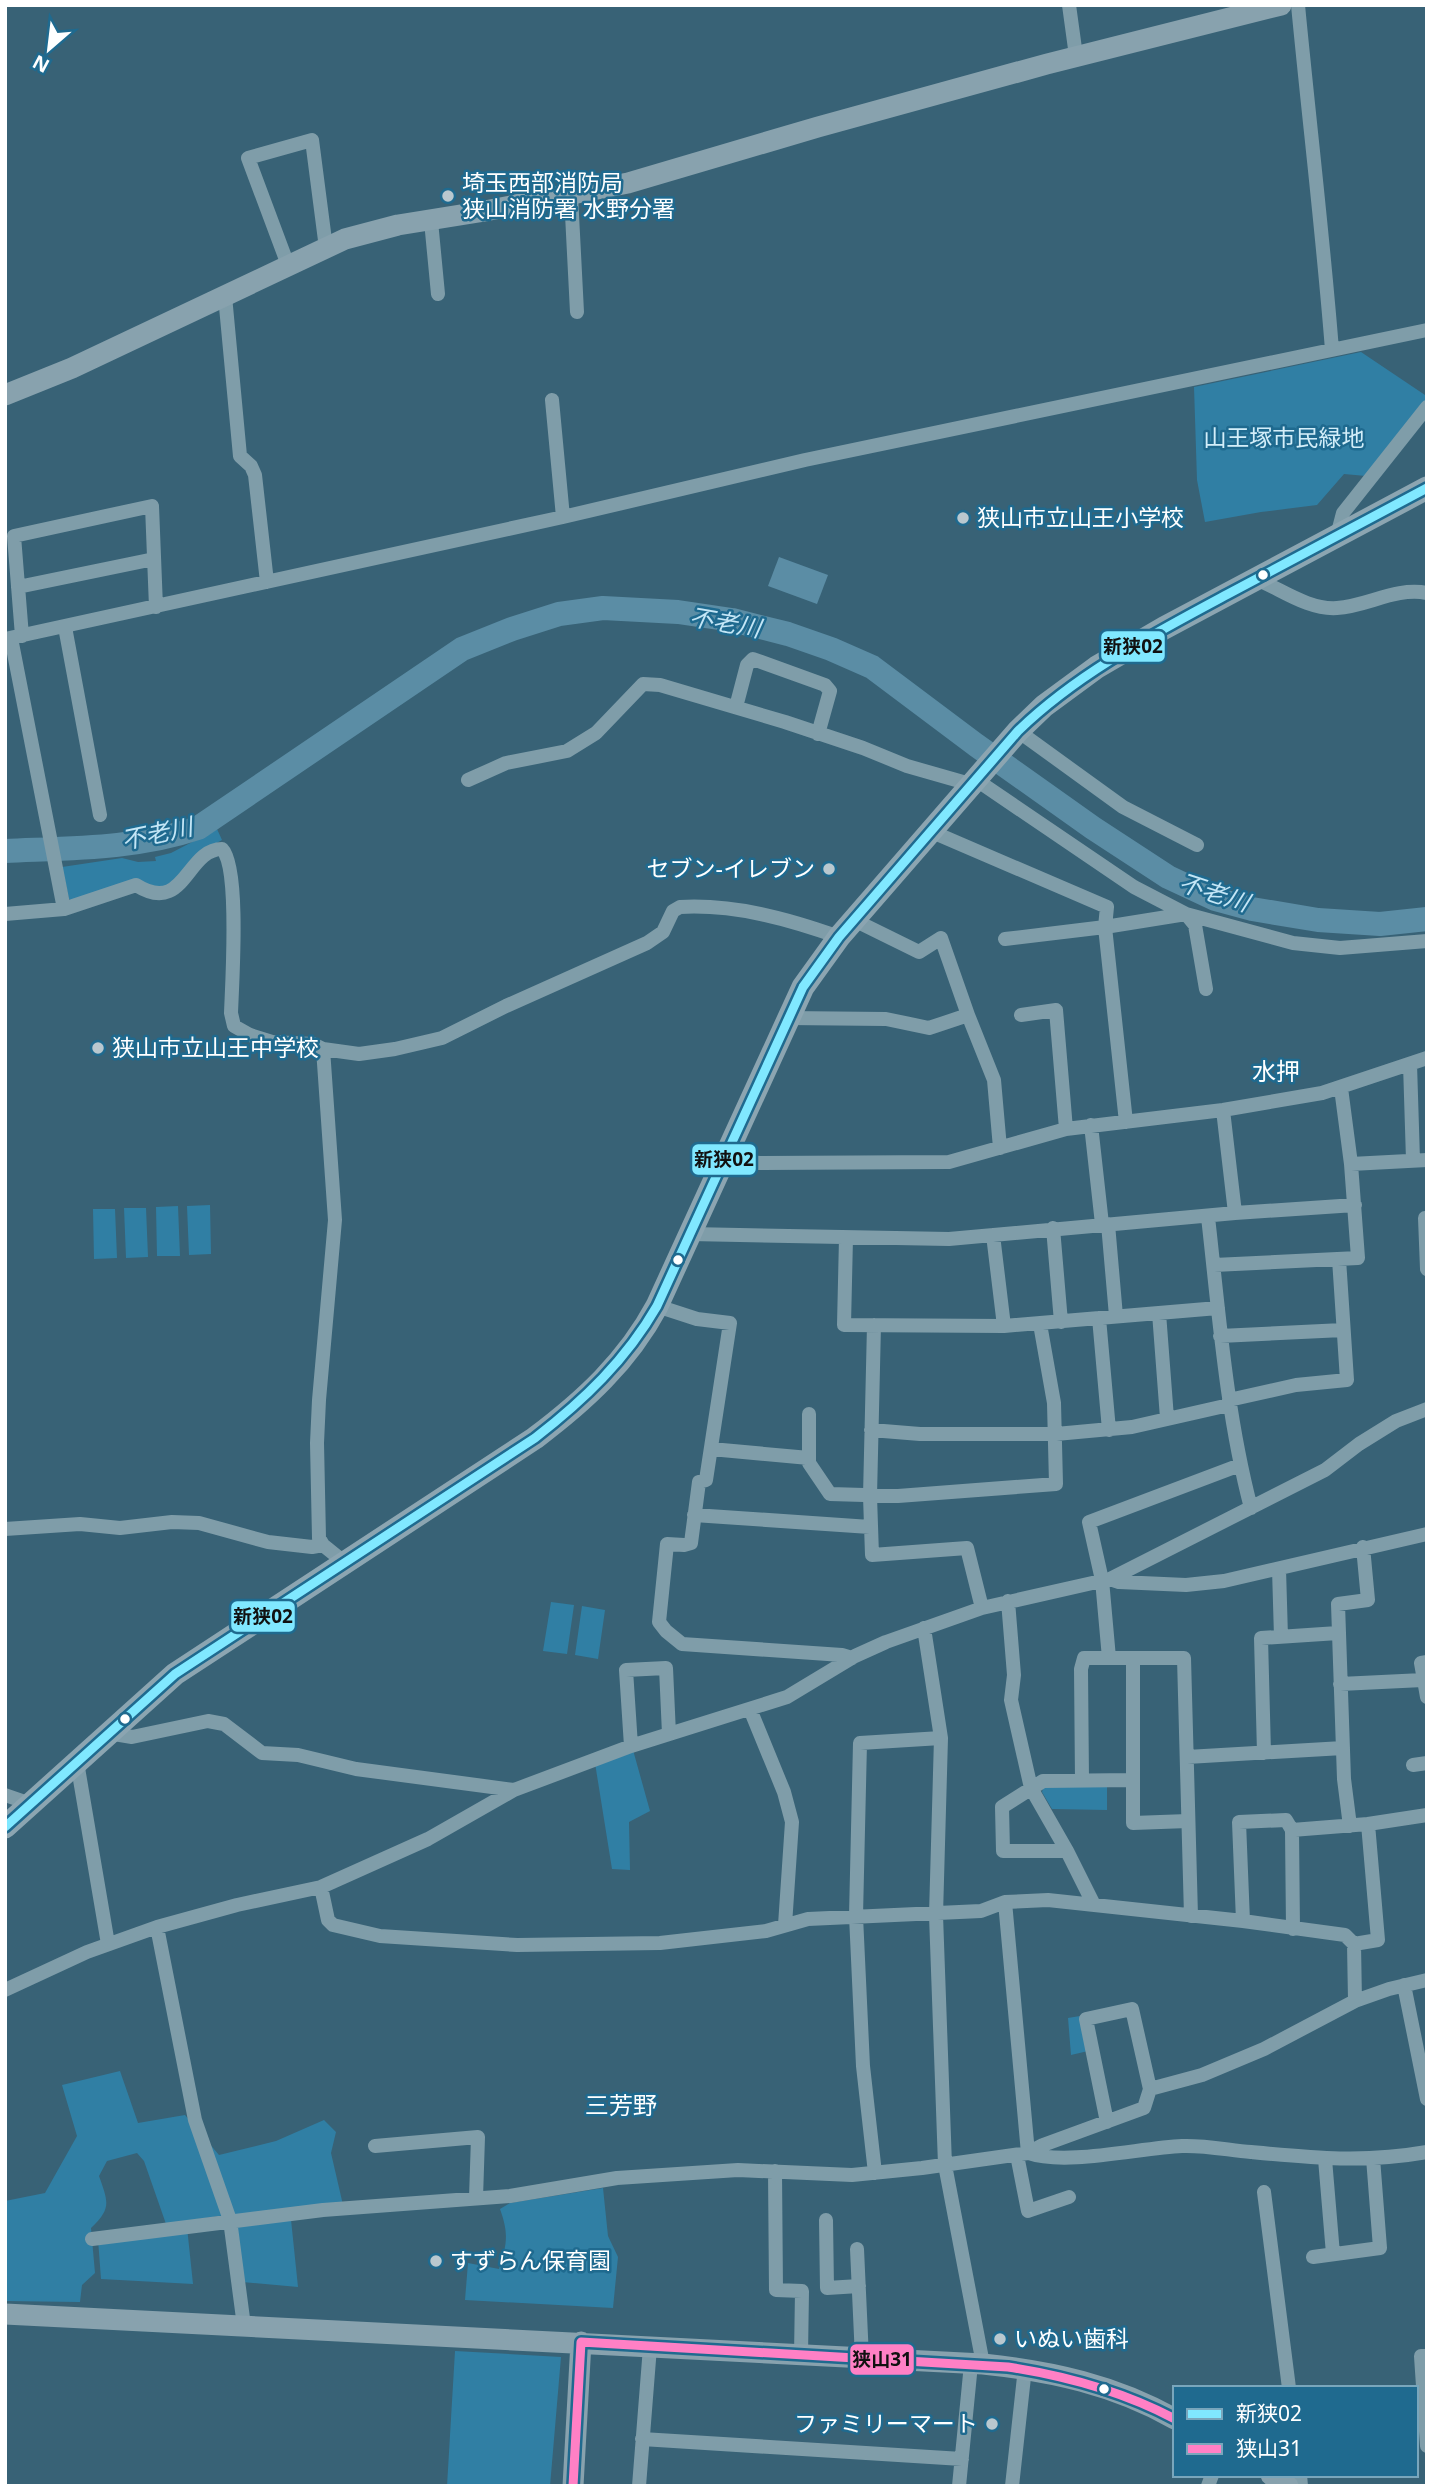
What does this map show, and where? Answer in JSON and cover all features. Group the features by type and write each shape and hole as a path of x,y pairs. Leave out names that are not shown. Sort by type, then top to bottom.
{"main road":[{"path":"5,1827 175,1674 504,1458 570,1411 623,1360 657,1306 803,987 846,929 930,831 1018,731 1044,706 1097,667 1164,628 1427,488"}],"street":[{"path":"1069,5 1076,56"},
{"path":"5,395 72,368 345,239 398,225 571,195 649,177 1076,56 1281,5"},
{"path":"1298,5 1332,349"},
{"path":"288,264 248,158 312,140 326,248"},
{"path":"571,195 577,312"},
{"path":"430,221 438,294"},
{"path":"225,296 240,456 251,466 255,475 267,582"},
{"path":"13,638 563,517 804,460 1427,330"},
{"path":"552,400 563,517"},
{"path":"1337,536 1343,513 1427,407"},
{"path":"64,909 13,638 18,587 14,536 152,506 156,607"},
{"path":"18,587 154,559"},
{"path":"1256,579 1310,604 1337,608 1411,591 1427,593"},
{"path":"65,627 100,815"},
{"path":"736,707 747,665 753,659 825,685 830,691 818,734"},
{"path":"468,780 506,762 567,751 596,733 643,684 660,685 863,748 907,766 975,779 1135,887 1186,914 1293,943 1340,948 1427,941"},
{"path":"1018,731 1123,807 1197,845"},
{"path":"930,831 1107,907 1105,927 1126,1122"},
{"path":"5,914 64,909 136,885 149,893 165,893 176,887 209,852 222,849 230,867 233,906 231,1013 234,1027 272,1042 313,1044 323,1049 359,1054 443,1038 506,1006 647,943 663,932 673,911 680,907 733,910 846,929 919,952 941,938 994,1080 1000,1148"},
{"path":"1005,939 1186,914"},
{"path":"1186,914 1195,925 1206,989"},
{"path":"1021,1015 1056,1010 1066,1129"},
{"path":"787,1018 886,1019 929,1028 968,1016"},
{"path":"323,1049 335,1220 317,1443 318,1538 344,1562"},
{"path":"724,1160 760,1163 949,1162 1066,1129 1223,1110 1322,1093 1427,1058"},
{"path":"1351,1164 1420,1160 1410,1064"},
{"path":"1214,1265 1358,1258 1351,1164 1341,1088"},
{"path":"1223,1110 1234,1213"},
{"path":"1091,1125 1116,1316"},
{"path":"690,1234 949,1239 1053,1228 1355,1205"},
{"path":"1208,1217 1229,1402 1251,1508"},
{"path":"1425,1218 1427,1269"},
{"path":"1053,1228 1060,1322"},
{"path":"993,1235 1004,1326"},
{"path":"846,1238 845,1325 1004,1326 1218,1308"},
{"path":"871,1430 1056,1434 1110,1430 1132,1427 1296,1385 1347,1380 1339,1259"},
{"path":"657,1306 697,1319 730,1323 706,1480 699,1482 691,1543 667,1544 659,1622 666,1632 682,1644 842,1655 852,1658"},
{"path":"1158,1313 1167,1418"},
{"path":"1099,1318 1110,1430"},
{"path":"809,1414 809,1463 830,1494 898,1496 1056,1484 1054,1403 1040,1324"},
{"path":"874,1325 870,1496 872,1555 967,1548 982,1608"},
{"path":"1220,1336 1343,1330"},
{"path":"5,1990 108,1944 156,1927 237,1905 321,1887 428,1839 514,1790 631,1746 787,1697 852,1658 886,1642 982,1608 1106,1580 1325,1470 1396,1421 1427,1409"},
{"path":"710,1449 809,1458"},
{"path":"1109,1657 1106,1580 1089,1522 1240,1465"},
{"path":"694,1515 870,1527"},
{"path":"5,1529 80,1524 120,1528 172,1522 199,1524 261,1541 312,1547 323,1545"},
{"path":"1106,1580 1186,1585 1224,1581 1427,1534"},
{"path":"1350,1826 1343,1779 1338,1604 1368,1601 1363,1547"},
{"path":"1279,1569 1281,1637"},
{"path":"1008,1601 1014,1675 1012,1700 1031,1788 1068,1851 1094,1905"},
{"path":"924,1628 941,1738 936,1914 945,2165 977,2364 959,2486"},
{"path":"1264,1753 1261,1638 1338,1633"},
{"path":"1082,1780 1081,1669 1084,1658 1184,1658 1191,1916"},
{"path":"1133,1658 1133,1823 1188,1821"},
{"path":"1427,1662 1422,1662 1427,1697"},
{"path":"631,1746 626,1670 666,1668 669,1734"},
{"path":"1340,1684 1423,1680"},
{"path":"750,1710 784,1791 792,1822 785,1925"},
{"path":"108,1733 132,1737 208,1721 216,1722 224,1724 262,1754 298,1755 356,1769 514,1790"},
{"path":"875,2173 863,2066 856,1916 860,1743 941,1738"},
{"path":"1187,1757 1343,1748"},
{"path":"77,1762 108,1944"},
{"path":"1068,1851 1003,1851 1002,1807 1043,1781 1132,1780"},
{"path":"5,1795 31,1804"},
{"path":"1292,1830 1350,1826 1427,1815"},
{"path":"1243,1922 1239,1822 1286,1820 1292,1830 1293,1929"},
{"path":"1354,1944 1378,1940 1368,1824"},
{"path":"321,1887 328,1920 333,1925 380,1936 517,1945 660,1943 766,1931 808,1919 981,1911 1005,1902 1048,1900 1094,1905 1345,1936 1354,1944 1354,2001"},
{"path":"1005,1902 1028,2211 1069,2197"},
{"path":"156,1927 195,2120 230,2220 244,2326"},
{"path":"1150,2089 1202,2075 1264,2049 1354,2001 1427,1980"},
{"path":"1404,1985 1427,2099"},
{"path":"92,2239 230,2220 510,2196 631,2177 738,2170 852,2175 1022,2154 1043,2145 1107,2122 1144,2108 1150,2089 1132,2010 1086,2019 1107,2122"},
{"path":"375,2146 478,2137 476,2198"},
{"path":"1022,2154 1063,2158 1184,2146 1349,2160 1427,2152"},
{"path":"1313,2257 1380,2248 1373,2158"},
{"path":"1325,2159 1333,2254"},
{"path":"775,2171 776,2290 802,2291 801,2355"},
{"path":"1264,2192 1289,2386"},
{"path":"826,2220 827,2288 859,2286"},
{"path":"857,2249 862,2358"},
{"path":"5,2314 581,2342 1025,2368 1091,2383 1173,2418"},
{"path":"573,2486 581,2342"},
{"path":"639,2486 650,2347"},
{"path":"1427,2356 1420,2356 1427,2445"},
{"path":"1012,2486 1025,2368"},
{"path":"642,2439 962,2459"}],"green space":[{"name":"山王塚市民緑地","path":"1361,352 1425,395 1426,401 1366,476 1344,474 1317,505 1205,522 1197,480 1194,387"},
{"path":"217,829 222,840 202,851 168,887 73,901 69,899 62,867 122,858 138,862 156,861 155,857 171,853"},
{"path":"210,1205 211,1254 189,1255 187,1206"},
{"path":"178,1206 180,1256 157,1256 156,1207"},
{"path":"124,1208 146,1208 148,1257 126,1258"},
{"path":"93,1209 115,1209 117,1258 94,1259"},
{"path":"551,1602 574,1605 567,1654 543,1651"},
{"path":"582,1606 605,1610 598,1659 575,1655"},
{"path":"633,1750 650,1811 629,1822 630,1870 612,1869 595,1763"},
{"path":"1107,1785 1107,1810 1052,1809 1042,1792 1044,1786"},
{"path":"1080,2016 1088,2051 1071,2055 1068,2018"},
{"path":"120,2071 138,2123 185,2115 219,2155 276,2141 324,2120 336,2132 331,2153 343,2205 290,2210 298,2287 242,2282 233,2214 166,2224 144,2161 137,2153 107,2161 99,2176 106,2204 102,2215 91,2228 95,2273 82,2285 80,2302 5,2301 5,2201 45,2193 77,2136 62,2085"},
{"path":"603,2188 608,2236 618,2257 613,2308 465,2300 468,2263 499,2269 506,2239 500,2209 510,2203"},
{"path":"187,2227 193,2284 101,2279 98,2239"},
{"path":"455,2351 561,2357 550,2486 447,2486"}],"shaded area":[{"path":"779,557 828,575 817,604 768,586"}],"waterway":[{"name":"不老川","path":"5,851 127,844 198,828 462,649 559,614 603,608 678,612 732,620 788,634 872,667 1093,828 1168,877 1215,899 1252,909 1318,920 1380,924 1427,919"}],"transit line":[{"name":"新狭02","path":"5,1827 175,1674 535,1438 603,1378 632,1344 657,1306 803,987 839,937 1018,731 1066,690 1118,655 1427,488"},
{"name":"狭山31","path":"581,2342 1008,2367 1094,2386 1135,2400 1173,2418"},
{"name":"狭山31","path":"573,2486 581,2342"}],"place":[{"name":"埼玉西部消防局 狭山消防署 水野分署","path":"448,196"},
{"name":"狭山市立山王小学校","path":"963,518"},
{"name":"セブン-イレブン","path":"829,869"},
{"name":"狭山市立山王中学校","path":"98,1048"},
{"name":"すずらん保育園","path":"436,2261"},
{"name":"いぬい歯科","path":"1000,2339"},
{"name":"ファミリーマート","path":"992,2424"}],"district":[{"name":"水押","path":"1276,1072"},
{"name":"三芳野","path":"621,2106"}]}
